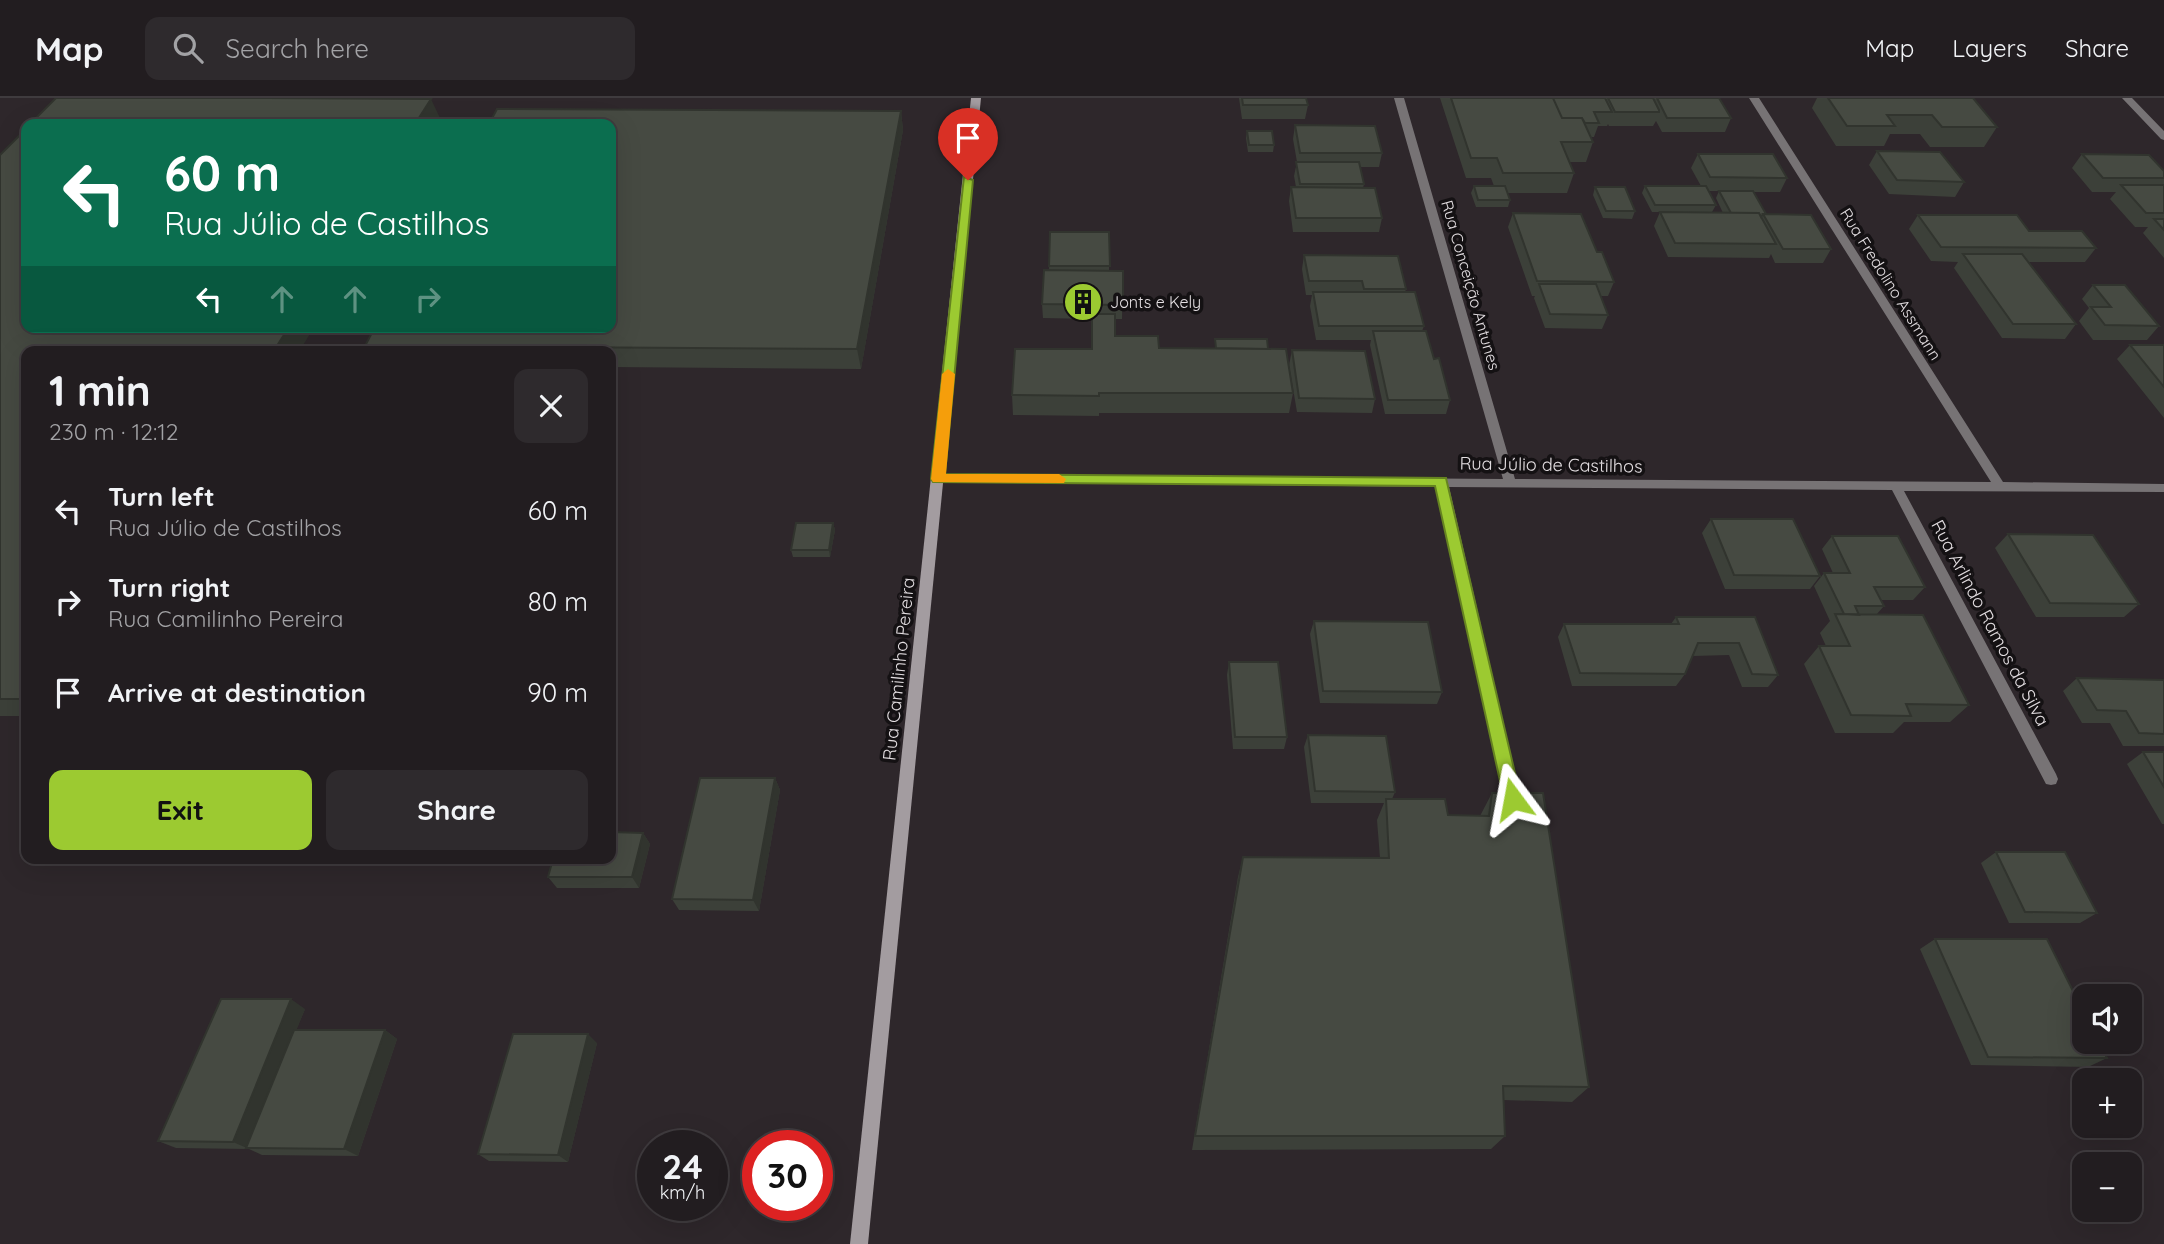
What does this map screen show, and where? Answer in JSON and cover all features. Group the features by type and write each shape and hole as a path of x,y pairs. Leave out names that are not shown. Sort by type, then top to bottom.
{"street":[{"name":"Rua Camilinho Pereira","path":"859,1244 976,98"},
{"name":"Rua Conceição Antunes","path":"1399,98 1510,482"},
{"name":"Rua Fredolino Assmann","path":"1754,98 2000,487"},
{"path":"2127,98 2164,136"},
{"name":"Rua Júlio de Castilhos","path":"938,479 2164,488"},
{"path":"1441,481 1513,799"},
{"name":"Rua Arlindo Ramos da Silva","path":"1895,485 2051,779"}],"building":[{"path":"56,98 431,99 418,119 35,119"},
{"path":"1242,98 1306,98 1308,105 1243,105"},
{"path":"1451,98 1553,98 1562,118 1582,118 1593,142 1561,142 1574,173 1503,173 1497,158 1471,158"},
{"path":"1553,98 1605,98 1612,112 1594,112 1599,123 1585,123 1582,118 1562,118"},
{"path":"1608,98 1653,98 1659,112 1615,112"},
{"path":"1657,98 1719,98 1731,118 1667,118"},
{"path":"1828,98 1973,98 1997,127 1942,127 1932,115 1887,115 1895,126 1847,126"},
{"path":"497,109 901,111 857,349 365,346 372,333 616,333 616,119 492,119"},
{"path":"1295,125 1375,126 1382,153 1300,153"},
{"path":"1247,131 1272,131 1274,145 1249,145"},
{"path":"21,134 21,333 285,333 277,346 21,346 21,699 0,699 0,155"},
{"path":"1877,151 1940,152 1964,182 1897,180"},
{"path":"1698,154 1773,154 1787,178 1710,177"},
{"path":"2082,154 2149,155 2164,171 2164,178 2103,178"},
{"path":"1296,162 1359,162 1364,184 1300,184"},
{"path":"2121,185 2164,185 2164,213 2146,213"},
{"path":"1474,186 1505,186 1510,200 1478,200"},
{"path":"1645,186 1706,186 1716,205 1655,205"},
{"path":"1291,187 1375,188 1382,218 1296,218"},
{"path":"1595,187 1625,187 1635,211 1606,211"},
{"path":"1719,191 1753,191 1766,214 1761,217 1759,213 1731,213"},
{"path":"1660,212 1759,213 1776,244 1675,243"},
{"path":"1513,213 1581,214 1597,252 1602,252 1614,282 1537,281"},
{"path":"1763,214 1811,215 1831,249 1783,249"},
{"path":"1918,215 2017,215 2029,231 2082,231 2096,248 1941,247"},
{"path":"2154,219 2164,219 2164,230"},
{"path":"1050,232 1109,232 1110,266 1049,266"},
{"path":"1963,254 2022,254 2076,324 2013,324"},
{"path":"1304,255 1398,256 1406,289 1364,289 1362,281 1309,281"},
{"path":"1044,270 1123,271 1123,305 1042,304"},
{"path":"1539,284 1596,284 1608,315 1550,314"},
{"path":"2093,285 2125,285 2159,326 2105,325 2091,307 2111,307"},
{"path":"1313,292 1415,292 1424,326 1319,326"},
{"path":"1092,314 1115,314 1115,336 1158,336 1159,348 1286,349 1293,393 1012,395 1015,349 1092,349"},
{"path":"1373,331 1426,331 1434,359 1439,358 1450,400 1388,400"},
{"path":"1215,339 1267,339 1268,349 1216,348"},
{"path":"2130,345 2164,345 2164,387"},
{"path":"1292,350 1365,351 1375,399 1299,398"},
{"path":"1711,519 1793,519 1820,576 1734,575"},
{"path":"796,523 833,523 829,550 791,550"},
{"path":"2008,534 2093,535 2139,604 2050,603"},
{"path":"1832,536 1898,536 1925,587 1874,587 1884,606 1855,606 1859,615 1844,614 1824,573 1850,573"},
{"path":"1835,614 1923,615 1969,705 1906,704 1911,716 1851,715 1819,646 1850,646"},
{"path":"1676,617 1755,617 1778,675 1752,674 1739,643 1698,643 1685,674 1580,673 1564,624 1679,624"},
{"path":"1314,621 1428,622 1442,692 1323,691"},
{"path":"1229,662 1278,662 1287,737 1235,737"},
{"path":"2077,678 2164,680 2164,734 2139,733 2126,711 2097,710"},
{"path":"1308,735 1386,736 1395,792 1315,791"},
{"path":"2143,752 2164,752 2164,787"},
{"path":"700,778 775,778 753,900 672,899"},
{"path":"1492,793 1543,793 1589,1087 1503,1086 1505,1136 1195,1136 1243,857 1389,858 1386,799 1445,799 1448,815 1489,816"},
{"path":"616,832 643,833 632,877 548,877 552,864 616,864"},
{"path":"1996,852 2065,852 2097,913 2025,912"},
{"path":"1935,939 2047,939 2072,989 2072,1054 2105,1054 2107,1058 1988,1057"},
{"path":"221,999 291,999 233,1142 158,1141"},
{"path":"294,1030 385,1030 344,1149 246,1148"},
{"path":"513,1034 588,1034 558,1155 478,1154"}],"slow traffic":[{"path":"948,374 938,479 1059,479"}],"place":[{"name":"Jonts e Kely","path":"1083,302"}],"route":[{"path":"968,180 938,479 1441,481 1513,799"}]}
